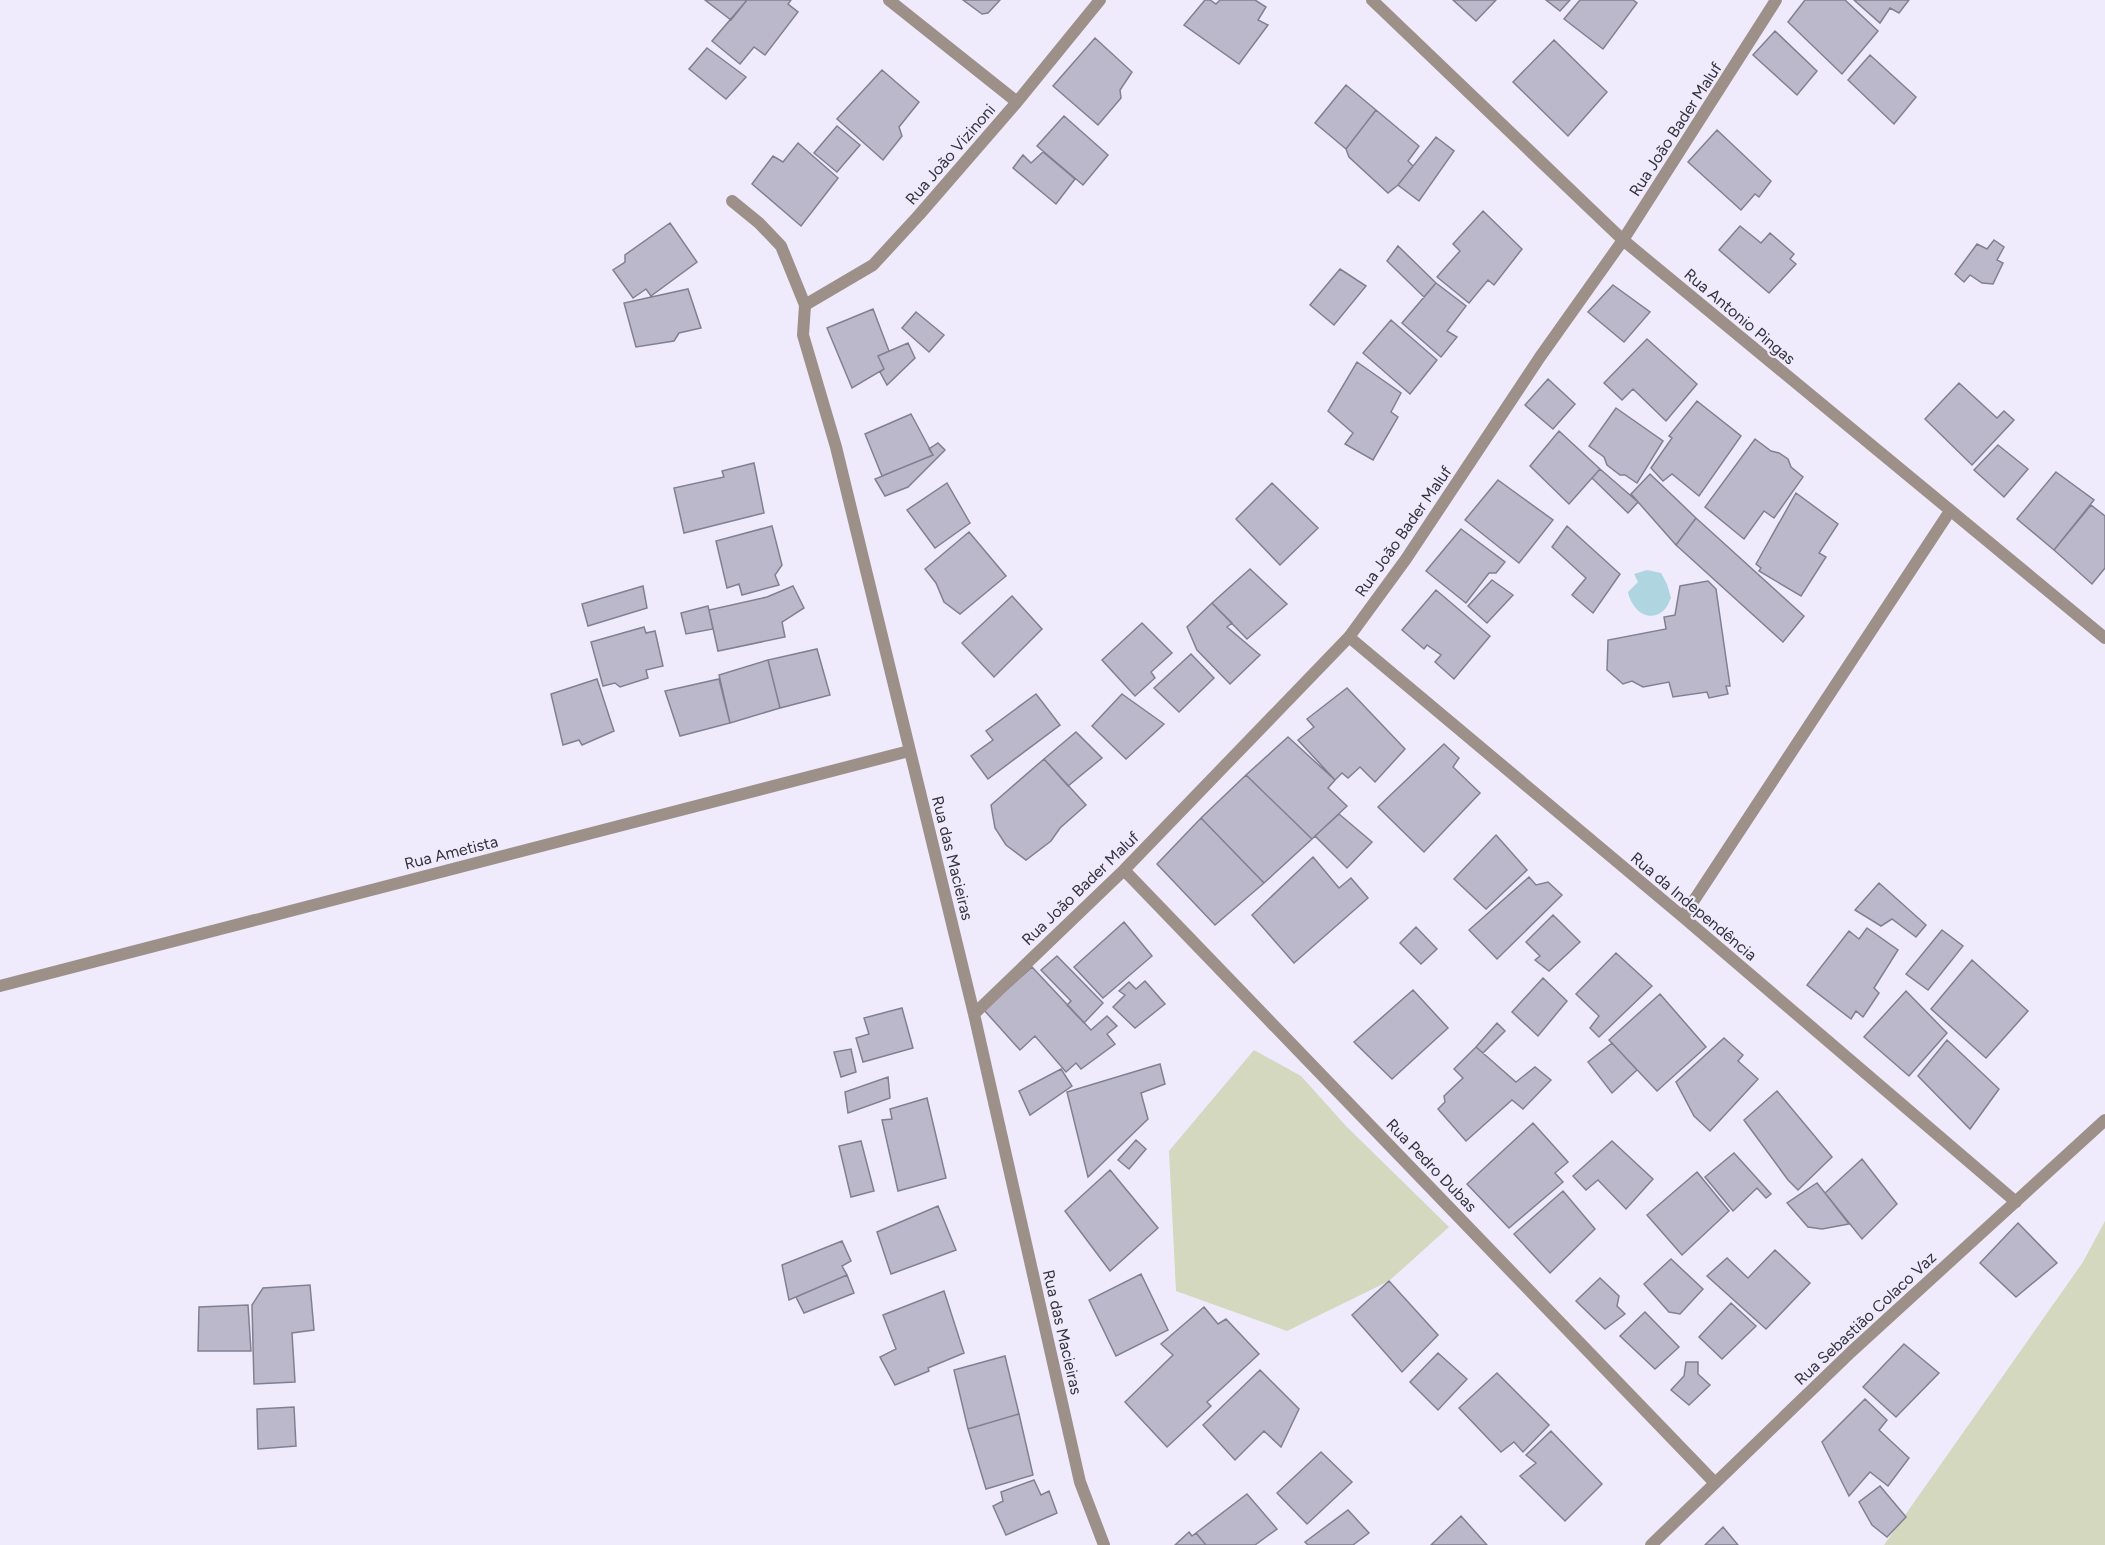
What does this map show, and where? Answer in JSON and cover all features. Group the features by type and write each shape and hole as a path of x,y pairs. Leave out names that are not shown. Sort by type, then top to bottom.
{"street":[{"path":"889,0 1017,102"},
{"name":"Rua João Vizinoni","path":"805,305 873,265 1017,102 1100,0"},
{"name":"Rua Antonio Pingas","path":"1372,0 1623,240 2105,638"},
{"name":"Rua João Bader Maluf","path":"974,1014 1124,870 1349,637 1406,559 1540,357 1623,240 1776,0"},
{"name":"Rua das Macieiras","path":"732,201 781,246 805,305 803,335 836,447 974,1014 1080,1482 1104,1545"},
{"path":"1683,917 1950,511"},
{"name":"Rua da Independência","path":"1349,637 1683,917 2016,1202"},
{"name":"Rua Ametista","path":"0,986 909,752"},
{"name":"Rua Pedro Dubas","path":"1124,870 1715,1483"},
{"name":"Rua Sebastião Colaco Vaz","path":"1651,1545 1851,1352 2105,1120"}],"green space":[{"path":"1254,1050 1301,1076 1346,1126 1449,1227 1389,1281 1287,1331 1176,1291 1169,1151"},
{"path":"2105,1221 2105,1545 1884,1545 2083,1262"}],"water":[{"path":"1647,570 1661,573 1671,598 1664,610 1651,616 1641,612 1632,604 1628,592 1638,582 1634,574"}],"building":[{"path":"705,0 747,0 731,20"},
{"path":"747,0 791,0 788,4 798,12 765,55 754,47 740,64 712,41"},
{"path":"963,0 1000,0 988,13 982,14"},
{"path":"1205,0 1216,4 1220,0 1255,0 1266,7 1258,20 1268,25 1239,64 1184,25"},
{"path":"1453,0 1496,0 1476,21"},
{"path":"1546,0 1570,0 1560,11"},
{"path":"1580,0 1633,0 1637,3 1603,49 1564,19"},
{"path":"1805,0 1845,0 1878,31 1842,74 1788,22"},
{"path":"1854,0 1909,0 1899,13 1890,8 1880,23"},
{"path":"1775,31 1817,71 1797,95 1753,55"},
{"path":"1095,38 1132,72 1120,90 1121,98 1098,125 1053,86"},
{"path":"1554,40 1607,92 1568,136 1513,82"},
{"path":"707,48 746,77 726,99 689,69"},
{"path":"1870,55 1916,97 1894,124 1848,80"},
{"path":"882,70 919,102 899,127 902,136 883,160 837,119"},
{"path":"1346,85 1376,110 1346,149 1315,123"},
{"path":"1376,110 1419,146 1408,161 1413,166 1398,185 1388,193 1349,157 1346,149"},
{"path":"1064,116 1108,155 1083,185 1037,146"},
{"path":"837,126 860,145 837,172 814,153"},
{"path":"1717,130 1771,181 1759,197 1755,194 1741,210 1688,162"},
{"path":"1436,137 1454,151 1419,201 1398,185"},
{"path":"798,143 838,178 801,226 752,184 773,156 783,162"},
{"path":"1043,152 1075,179 1056,204 1013,168 1023,155 1031,163"},
{"path":"1483,211 1522,249 1494,285 1488,280 1469,303 1437,277 1460,251 1453,244"},
{"path":"670,223 697,262 651,296 646,289 633,298 613,270 625,262 625,255"},
{"path":"1740,226 1761,243 1770,233 1794,254 1790,259 1796,264 1769,293 1719,250"},
{"path":"1994,240 2004,247 1997,260 2003,263 1993,284 1982,283 1970,275 1964,282 1955,274 1977,244 1987,249"},
{"path":"1398,246 1436,283 1424,297 1387,261"},
{"path":"1340,269 1366,286 1334,325 1310,305"},
{"path":"1436,283 1466,306 1447,331 1457,337 1441,357 1402,323"},
{"path":"1613,285 1650,312 1624,342 1588,312"},
{"path":"688,289 701,328 679,333 674,341 636,347 624,303"},
{"path":"873,309 889,351 878,356 884,369 852,388 827,328"},
{"path":"916,312 944,335 929,352 902,328"},
{"path":"1391,320 1437,360 1410,394 1363,353"},
{"path":"1647,339 1697,384 1666,421 1633,389 1622,400 1604,383"},
{"path":"908,343 915,358 887,385 880,372 884,369 878,356"},
{"path":"1357,362 1401,393 1391,412 1398,417 1373,460 1345,444 1353,433 1328,411"},
{"path":"1548,379 1575,404 1553,429 1525,405"},
{"path":"1959,383 1997,418 2004,411 2014,420 1972,465 1925,419"},
{"path":"1697,401 1741,436 1699,496 1672,474 1663,481 1651,468 1672,438 1669,436"},
{"path":"1616,408 1663,441 1637,483 1625,475 1620,475 1607,465 1604,457 1589,446"},
{"path":"911,414 933,455 882,476 865,434"},
{"path":"1559,431 1600,469 1569,504 1530,466"},
{"path":"1755,439 1771,451 1788,459 1791,467 1803,477 1774,518 1764,511 1744,539 1705,507"},
{"path":"938,443 945,450 908,487 885,496 875,479 933,455 929,449"},
{"path":"1998,445 2028,469 2004,497 1974,470"},
{"path":"754,463 764,513 684,533 674,488 724,477 722,471"},
{"path":"1600,469 1638,502 1628,513 1592,478"},
{"path":"2056,472 2094,500 2054,550 2017,519"},
{"path":"1650,474 1696,518 1676,545 1631,494"},
{"path":"1498,480 1553,520 1519,563 1465,520"},
{"path":"947,483 970,523 935,548 907,510"},
{"path":"1272,483 1318,528 1280,565 1236,519"},
{"path":"1796,493 1838,524 1819,553 1826,557 1801,596 1759,571 1761,568 1756,564"},
{"path":"2091,505 2105,516 2105,568 2092,584 2054,550"},
{"path":"1696,518 1804,616 1783,642 1676,545"},
{"path":"772,526 782,565 775,575 779,585 742,595 739,584 727,588 716,541"},
{"path":"1567,526 1620,574 1593,613 1572,595 1586,578 1552,547"},
{"path":"1461,529 1505,562 1496,573 1489,573 1466,603 1426,571"},
{"path":"969,532 1006,576 960,614 944,602 936,583 925,569"},
{"path":"1250,569 1287,604 1247,639 1212,603"},
{"path":"1492,580 1513,595 1487,623 1468,606"},
{"path":"1708,581 1716,589 1730,686 1726,686 1728,694 1709,698 1707,692 1673,697 1669,682 1643,687 1632,681 1623,684 1607,670 1608,640 1666,629 1664,617 1675,615 1680,586"},
{"path":"643,586 647,608 588,626 582,604"},
{"path":"793,586 804,608 782,622 785,637 718,651 709,610 767,597"},
{"path":"1436,590 1490,636 1454,679 1435,662 1441,655 1427,645 1424,649 1402,630"},
{"path":"1012,596 1042,629 994,677 962,643"},
{"path":"1212,603 1232,623 1227,627 1260,655 1230,684 1197,650 1187,627"},
{"path":"708,606 713,629 686,634 681,613"},
{"path":"1142,623 1172,653 1151,672 1155,678 1135,696 1102,660"},
{"path":"644,627 646,633 655,631 663,666 646,670 648,678 620,687 615,683 603,686 591,642"},
{"path":"817,649 830,695 780,708 768,660"},
{"path":"1191,654 1214,678 1179,712 1154,688"},
{"path":"768,660 780,708 730,723 719,675"},
{"path":"597,679 614,731 582,745 579,740 563,745 551,694"},
{"path":"719,679 730,723 680,736 665,691"},
{"path":"1347,688 1405,749 1375,782 1360,767 1348,778 1342,773 1335,780 1298,740 1314,727 1307,719"},
{"path":"1036,694 1060,725 988,779 971,756 993,740 986,731"},
{"path":"1122,694 1164,724 1126,759 1092,726"},
{"path":"1076,732 1102,758 1068,786 1044,759"},
{"path":"1288,737 1335,780 1328,788 1347,806 1312,839 1246,775"},
{"path":"1444,744 1459,758 1453,767 1480,793 1424,852 1378,807"},
{"path":"1044,759 1086,805 1060,828 1051,841 1026,860 1006,845 995,828 991,805"},
{"path":"1246,775 1312,839 1264,883 1201,818"},
{"path":"1339,814 1372,842 1347,868 1315,836"},
{"path":"1201,818 1264,883 1215,925 1157,864"},
{"path":"1496,835 1527,870 1486,909 1454,879"},
{"path":"1313,857 1339,888 1351,878 1368,898 1294,963 1252,915"},
{"path":"1529,877 1536,885 1548,882 1562,895 1497,959 1469,930"},
{"path":"1879,883 1926,925 1916,937 1892,919 1881,926 1855,910"},
{"path":"1553,915 1580,942 1549,971 1535,960 1540,956 1526,942"},
{"path":"1124,922 1152,956 1103,998 1074,967"},
{"path":"1416,927 1437,949 1421,964 1400,943"},
{"path":"1867,928 1898,950 1874,988 1879,993 1863,1017 1856,1011 1851,1019 1807,985 1849,931 1859,939"},
{"path":"1942,930 1963,946 1928,990 1906,974"},
{"path":"1616,953 1652,986 1599,1037 1590,1028 1599,1016 1576,994"},
{"path":"1057,956 1103,1003 1084,1023 1067,1005 1071,1001 1041,970"},
{"path":"1972,960 2028,1011 1986,1058 1931,1009"},
{"path":"1032,967 1091,1030 1107,1016 1117,1026 1107,1034 1115,1044 1081,1069 1076,1063 1066,1072 1035,1036 1020,1050 984,1010"},
{"path":"1543,978 1567,1001 1538,1036 1512,1012"},
{"path":"1145,981 1165,1004 1135,1028 1113,1007 1125,995 1119,991 1129,982 1136,989"},
{"path":"1413,990 1448,1028 1392,1079 1354,1042"},
{"path":"1906,991 1947,1033 1909,1076 1864,1037"},
{"path":"1660,994 1706,1047 1657,1091 1609,1040"},
{"path":"902,1008 913,1048 863,1062 856,1038 869,1034 864,1018"},
{"path":"1497,1023 1505,1031 1483,1053 1476,1047"},
{"path":"1724,1038 1743,1055 1738,1061 1758,1079 1710,1131 1694,1116 1676,1082"},
{"path":"1947,1040 1999,1089 1970,1129 1918,1076"},
{"path":"1612,1043 1637,1070 1612,1093 1588,1062"},
{"path":"1476,1047 1516,1082 1535,1067 1551,1080 1523,1109 1512,1100 1466,1141 1438,1109 1445,1102 1444,1096 1463,1078 1454,1069"},
{"path":"851,1049 856,1072 841,1077 834,1052"},
{"path":"1160,1064 1165,1084 1141,1093 1148,1119 1088,1177 1067,1092"},
{"path":"1061,1069 1072,1086 1030,1115 1019,1091"},
{"path":"888,1077 890,1098 848,1113 845,1092"},
{"path":"1777,1091 1832,1157 1798,1190 1788,1180 1744,1120"},
{"path":"927,1098 946,1178 898,1191 882,1120 892,1119 890,1109"},
{"path":"1533,1123 1568,1162 1555,1173 1563,1182 1509,1228 1467,1184"},
{"path":"1136,1140 1146,1149 1129,1169 1118,1160"},
{"path":"861,1141 874,1191 851,1197 839,1146"},
{"path":"1612,1141 1653,1179 1626,1209 1598,1180 1586,1190 1573,1176"},
{"path":"1734,1153 1771,1194 1766,1198 1757,1188 1733,1211 1705,1177"},
{"path":"1862,1159 1897,1204 1862,1239 1825,1193"},
{"path":"1110,1170 1158,1228 1110,1271 1065,1211"},
{"path":"1697,1172 1729,1211 1682,1255 1647,1215"},
{"path":"1817,1183 1849,1224 1822,1229 1808,1227 1787,1203"},
{"path":"1563,1191 1595,1229 1550,1273 1514,1234"},
{"path":"938,1206 956,1250 891,1274 877,1232"},
{"path":"2018,1223 2057,1263 2016,1297 1980,1263"},
{"path":"842,1241 851,1261 842,1266 847,1275 789,1300 782,1265"},
{"path":"1775,1250 1810,1283 1766,1329 1707,1276 1727,1258 1748,1278"},
{"path":"1671,1259 1703,1289 1680,1314 1669,1312 1644,1284"},
{"path":"1141,1274 1168,1330 1116,1356 1089,1300"},
{"path":"847,1275 854,1293 804,1313 796,1297"},
{"path":"1600,1278 1619,1296 1617,1306 1625,1314 1605,1329 1576,1301"},
{"path":"1389,1281 1438,1335 1402,1372 1352,1315"},
{"path":"310,1285 314,1330 292,1333 295,1382 254,1384 252,1305 263,1288"},
{"path":"944,1291 964,1353 895,1385 880,1357 896,1349 883,1315"},
{"path":"1731,1303 1756,1326 1722,1359 1699,1337"},
{"path":"248,1305 251,1351 198,1351 199,1307"},
{"path":"1204,1307 1218,1324 1226,1319 1259,1354 1207,1402 1211,1406 1167,1447 1125,1402 1173,1355 1161,1344"},
{"path":"1645,1312 1679,1347 1655,1369 1620,1336"},
{"path":"1904,1344 1939,1373 1896,1417 1863,1387"},
{"path":"1438,1353 1467,1379 1438,1410 1410,1382"},
{"path":"1005,1356 1019,1414 968,1429 954,1370"},
{"path":"1686,1362 1698,1362 1698,1374 1710,1385 1689,1405 1671,1390 1684,1376"},
{"path":"1260,1370 1299,1409 1281,1447 1264,1431 1235,1460 1203,1425"},
{"path":"1497,1373 1549,1425 1523,1452 1514,1442 1501,1452 1459,1408"},
{"path":"1865,1399 1887,1420 1879,1430 1909,1458 1888,1486 1870,1472 1849,1496 1822,1442"},
{"path":"294,1407 296,1446 258,1449 257,1409"},
{"path":"1019,1414 1033,1475 986,1489 968,1429"},
{"path":"1551,1431 1602,1484 1565,1521 1520,1476 1536,1463 1526,1455"},
{"path":"1321,1452 1352,1482 1307,1524 1277,1493"},
{"path":"1034,1480 1041,1495 1049,1491 1057,1513 1006,1535 993,1506 1003,1501 1001,1492"},
{"path":"1880,1486 1906,1517 1887,1537 1872,1525 1859,1502"},
{"path":"1247,1494 1277,1529 1255,1545 1206,1545 1196,1533"},
{"path":"1348,1510 1369,1533 1353,1545 1308,1545 1305,1542"},
{"path":"1461,1516 1487,1545 1431,1545"},
{"path":"1723,1527 1738,1545 1705,1545"},
{"path":"1189,1532 1192,1536 1196,1533 1206,1545 1175,1545"}]}
